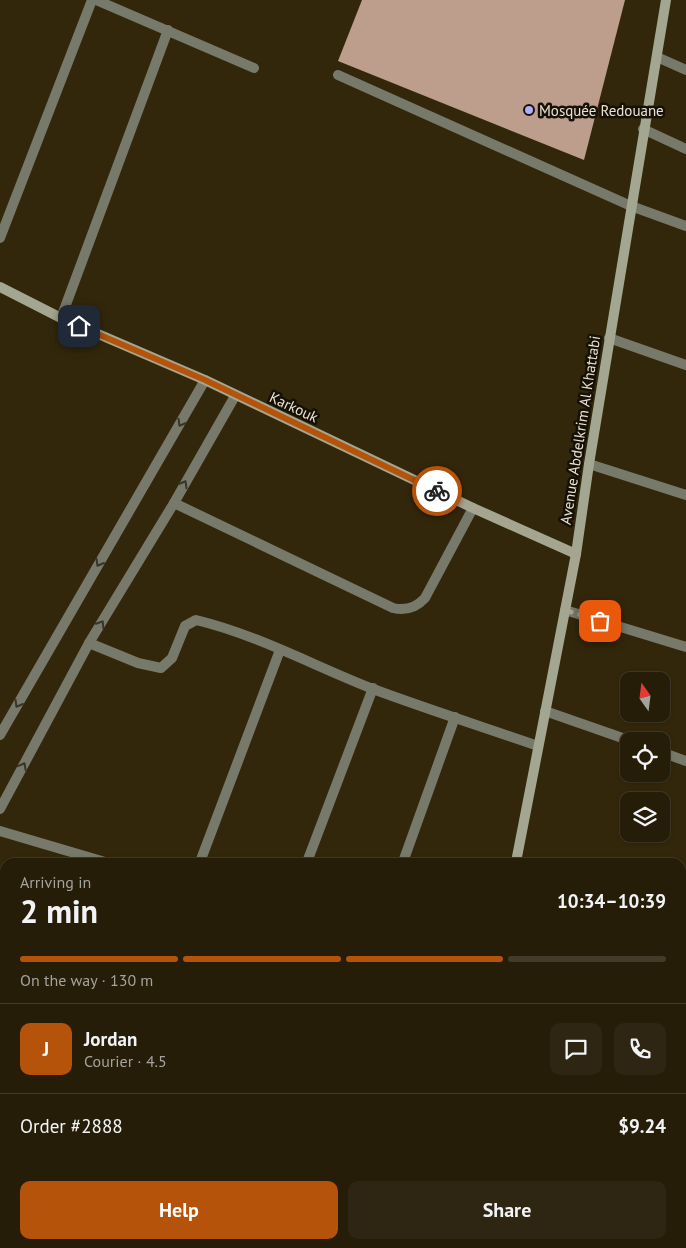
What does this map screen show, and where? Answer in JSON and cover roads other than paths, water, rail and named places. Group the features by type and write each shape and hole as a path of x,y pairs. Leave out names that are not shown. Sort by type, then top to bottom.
{"main road":[{"name":"Avenue Abdelkrim Al Khattabi","path":"517,858 576,554 609,338 666,0"},
{"name":"Karkouk","path":"0,287 61,318 205,380 235,396 473,508 576,554"}],"street":[{"path":"0,238 94,0 110,3 254,68"},
{"path":"61,318 168,30"},
{"path":"657,57 686,70"},
{"path":"338,75 631,206 686,226"},
{"path":"643,129 686,149"},
{"path":"609,338 686,365"},
{"path":"0,735 205,380"},
{"path":"0,810 89,642 174,503 235,396"},
{"path":"589,464 686,495"},
{"path":"174,503 392,608 399,609 414,607 425,598 473,508"},
{"path":"565,610 686,647"},
{"path":"89,642 138,663 161,668 172,658 185,626 196,620 211,623 373,688 538,746"},
{"path":"202,858 280,650"},
{"path":"309,858 373,688"},
{"path":"545,711 620,737"},
{"path":"404,858 455,718"},
{"path":"670,755 686,761"},
{"path":"0,831 91,858"}],"place":[{"name":"Mosquée Redouane","path":"529,110"}]}
